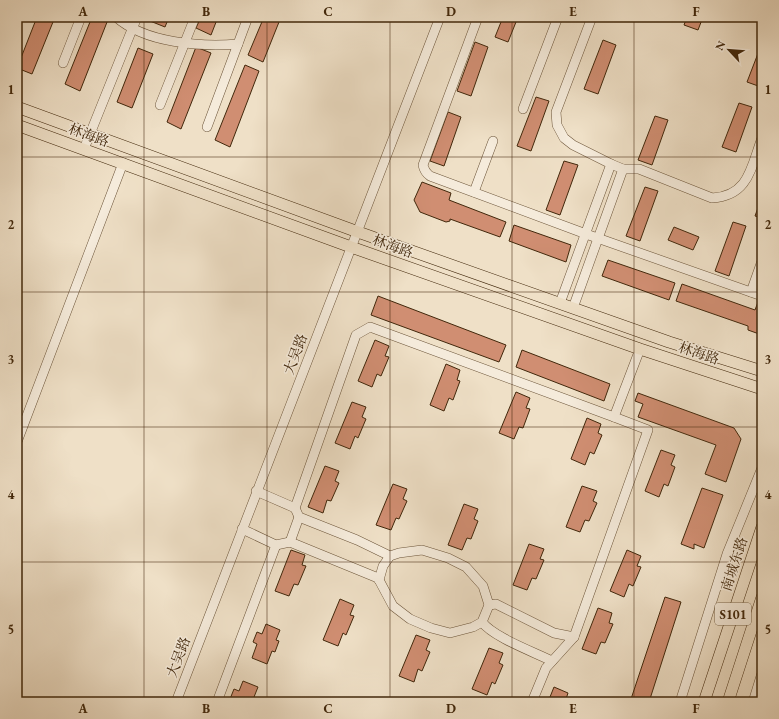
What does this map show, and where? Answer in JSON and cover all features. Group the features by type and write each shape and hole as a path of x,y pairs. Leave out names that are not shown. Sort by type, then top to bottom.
{"main road":[{"name":"林海路","path":"17,107 358,232 669,342 762,371"},
{"name":"林海路","path":"17,125 351,247 640,349 762,389"},
{"name":"南城东路","path":"704,702 762,527"},
{"name":"S101","path":"728,702 762,597"}],"street":[{"path":"63,62 81,17"},
{"path":"116,17 124,24 163,39 184,43 220,45 238,44"},
{"path":"84,149 137,17"},
{"path":"160,105 195,17"},
{"path":"207,127 248,17"},
{"name":"大吴路","path":"176,702 440,17"},
{"path":"478,17 423,165 424,169 430,176 586,234 762,296"},
{"path":"523,109 558,17"},
{"path":"591,17 556,112 557,125 564,138 573,145 611,164 623,168 639,169 712,198 723,197 735,192 747,179 762,138"},
{"path":"474,192 493,141"},
{"path":"17,442 122,163"},
{"path":"560,303 611,164"},
{"path":"573,308 623,168"},
{"path":"751,292 762,261"},
{"path":"290,542 299,517 295,508 356,335 370,327 648,430 574,637 546,668 532,702"},
{"path":"614,417 640,349"},
{"path":"680,702 727,554 762,468"},
{"path":"256,492 295,508"},
{"path":"299,517 357,540 390,556"},
{"path":"242,529 276,545 290,542 378,578 379,580 393,606 410,619 431,628 450,632 473,626 482,622 489,605 483,586 466,567 448,558 422,550 399,553 390,556 383,566 379,580"},
{"path":"217,702 276,545"},
{"path":"489,605 496,604 554,633 574,637"},
{"path":"482,622 487,628 501,637 552,661"},
{"path":"753,702 762,673"}],"building":[{"path":"37,17 55,17 32,74 17,68"},
{"path":"92,17 109,17 80,91 65,84"},
{"path":"151,17 169,17 165,27 150,21"},
{"path":"201,17 218,17 211,35 196,28"},
{"path":"264,17 281,17 263,62 248,55"},
{"path":"503,17 518,17 508,42 495,37"},
{"path":"687,17 703,17 698,30 684,25"},
{"path":"603,40 616,45 598,94 584,89"},
{"path":"475,42 488,47 471,96 457,91"},
{"path":"762,43 762,85 761,87 747,82"},
{"path":"196,47 211,53 181,129 167,122"},
{"path":"138,48 153,54 132,108 117,102"},
{"path":"245,65 259,71 230,147 215,140"},
{"path":"536,97 549,101 531,151 517,146"},
{"path":"739,103 752,107 736,152 722,147"},
{"path":"448,112 461,117 444,166 430,161"},
{"path":"655,116 668,120 652,165 638,160"},
{"path":"564,161 578,165 560,215 546,210"},
{"path":"422,182 451,193 449,200 506,222 500,237 450,219 450,221 446,222 420,212 414,200"},
{"path":"645,187 658,191 640,241 626,236"},
{"path":"762,197 762,218 755,216"},
{"path":"733,222 746,226 729,276 715,271"},
{"path":"514,225 571,245 566,262 509,241"},
{"path":"674,227 699,237 693,250 668,240"},
{"path":"608,260 675,283 669,300 602,276"},
{"path":"682,284 755,310 758,302 762,303 762,335 748,330 748,326 676,301"},
{"path":"378,296 506,345 499,362 371,315"},
{"path":"375,340 389,346 385,356 389,357 381,376 377,374 372,387 358,381"},
{"path":"522,350 610,384 604,401 516,367"},
{"path":"446,364 460,370 457,380 460,381 453,400 449,398 444,411 430,405"},
{"path":"516,392 530,398 526,408 530,409 523,428 519,427 514,439 499,433"},
{"path":"638,393 734,428 741,439 726,482 705,474 716,445 638,417 643,404 635,401"},
{"path":"352,402 366,407 362,417 366,419 358,438 355,436 350,449 335,443"},
{"path":"587,418 601,424 598,433 602,435 594,454 590,452 585,465 571,459"},
{"path":"661,450 675,455 671,465 675,467 668,486 664,484 659,497 645,491"},
{"path":"325,466 339,471 335,481 339,483 331,501 327,500 323,513 308,507"},
{"path":"393,484 407,489 403,499 407,501 399,519 396,518 391,530 376,525"},
{"path":"582,486 597,491 593,501 597,503 589,521 585,520 580,532 566,527"},
{"path":"702,488 723,495 704,548 694,544 694,549 681,544"},
{"path":"464,504 478,509 474,519 478,521 471,539 467,538 462,550 448,545"},
{"path":"529,544 544,549 540,559 544,560 536,579 532,578 527,590 513,585"},
{"path":"291,550 305,555 302,565 306,566 298,585 294,584 289,596 275,591"},
{"path":"627,550 641,556 637,566 641,567 633,586 629,584 624,597 610,591"},
{"path":"665,597 681,602 649,702 630,702"},
{"path":"340,599 354,605 350,615 354,616 346,635 343,633 338,646 323,640"},
{"path":"598,608 612,613 609,623 613,624 605,643 601,642 596,654 582,649"},
{"path":"266,624 280,630 276,640 279,641 275,652 272,651 267,664 252,658 257,644 253,642 257,632 262,634"},
{"path":"416,635 430,640 426,650 430,652 422,671 418,669 414,682 399,676"},
{"path":"489,648 503,653 499,663 503,665 495,684 492,682 487,695 472,689"},
{"path":"243,681 258,687 254,697 257,698 255,702 235,702 230,699 234,689 239,691"},
{"path":"554,687 568,693 565,702 548,702"}]}
